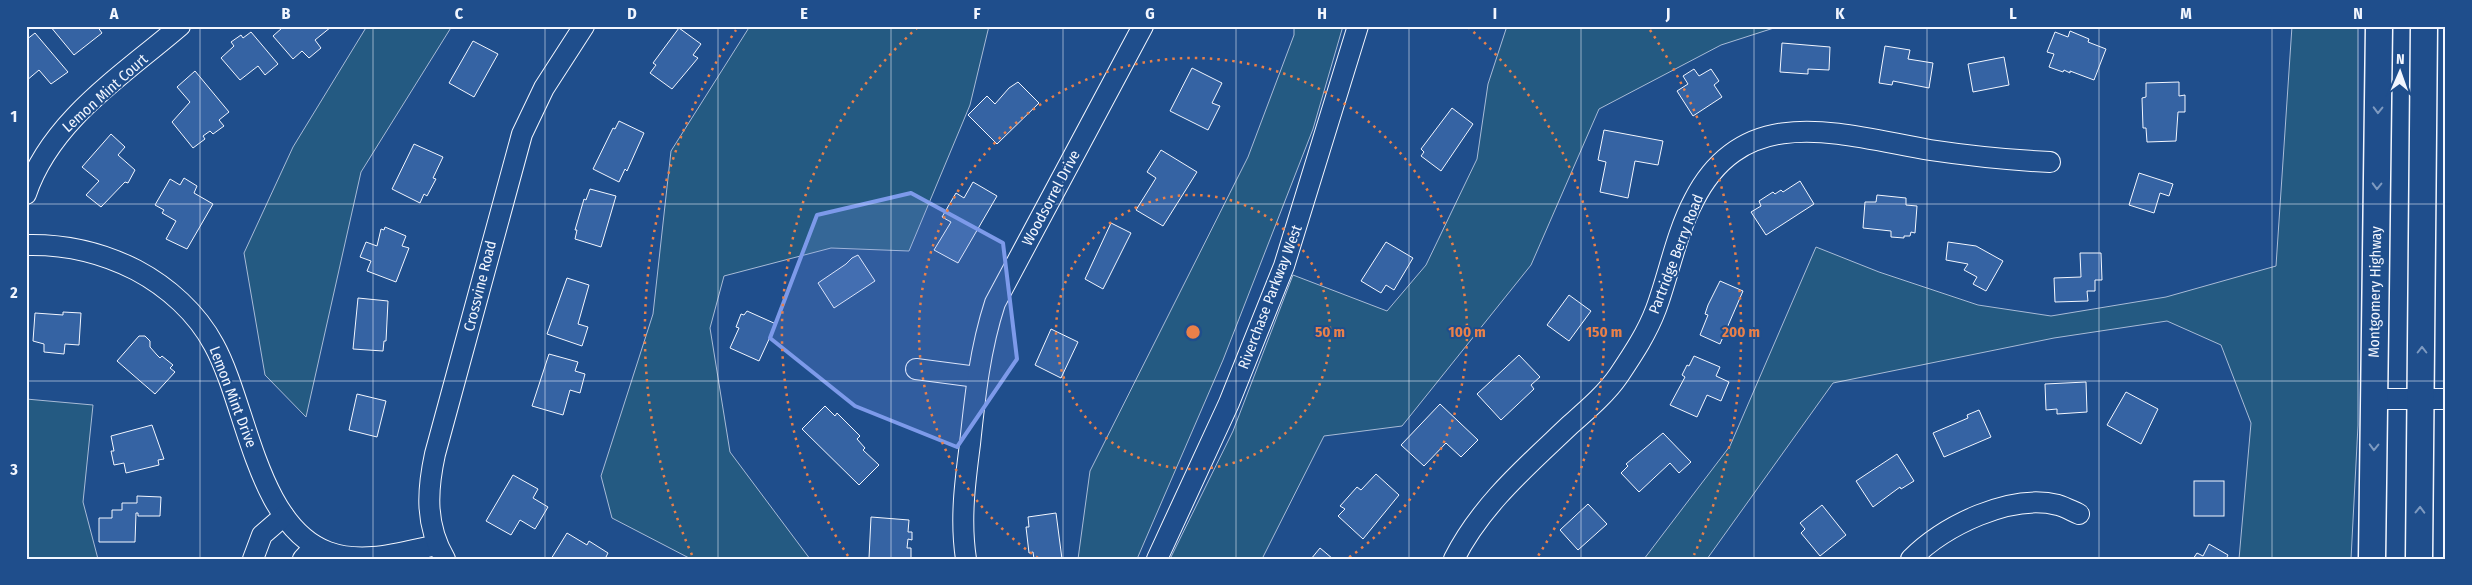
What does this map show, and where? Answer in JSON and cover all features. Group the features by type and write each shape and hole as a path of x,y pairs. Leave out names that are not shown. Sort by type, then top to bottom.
{"main road":[{"name":"Montgomery Highway","path":"2372,559 2379,26"},
{"path":"2419,559 2434,399 2424,26"}],"street":[{"name":"Lemon Mint Court","path":"26,194 42,158 67,124 180,26"},
{"name":"Crossvine Road","path":"441,552 430,521 430,481 500,210 522,134 544,88 584,26"},
{"name":"Woodsorrel Drive","path":"966,559 962,527 963,504 977,377 987,328 995,303 1144,26"},
{"name":"Riverchase Parkway West","path":"1157,559 1229,403 1284,266 1358,26"},
{"name":"Partridge Berry Road","path":"1454,559 1476,520 1498,494 1597,400 1617,377 1638,346 1655,311 1693,200 1710,173 1726,157 1748,143 1776,133 1815,131 1990,159 2050,162"},
{"name":"Lemon Mint Drive","path":"26,245 69,247 93,252 122,263 146,276 186,307 203,327 224,365 258,461 284,516 304,538 309,552 366,558 441,552"},
{"path":"916,369 977,377"},
{"path":"2374,399 2434,399"},
{"path":"1911,559 1938,535 1963,522 2007,507 2036,502 2059,505 2079,514"},
{"path":"253,559 256,545 262,536 284,516"}],"highlighted area":[{"path":"911,193 1003,243 1017,359 957,447 855,406 770,338 817,215"}],"shaded area":[{"path":"367,26 452,26 361,172 306,417 265,375 244,253 293,147"},
{"path":"750,26 989,26 970,105 909,251 831,248 724,276 710,328 730,452 810,559 691,559 612,518 601,476 653,314 671,151"},
{"path":"1294,26 1343,26 1313,129 1223,360 1137,559 1078,559 1090,471 1248,157 1294,35"},
{"path":"1507,26 1780,26 1721,45 1599,109 1531,265 1402,426 1324,436 1262,559 1170,559 1233,431 1293,275 1387,311 1426,265 1477,159 1488,84"},
{"path":"2292,26 2358,26 2358,425 2351,559 2239,559 2251,423 2221,345 2167,321 2054,338 1833,383 1707,559 1644,559 1730,446 1816,247 1879,272 1978,305 2051,316 2166,297 2276,266"},
{"path":"26,399 93,405 83,502 98,559 26,559"}],"building":[{"path":"50,26 97,26 102,33 74,55"},
{"path":"280,26 331,27 315,40 321,48 309,58 302,51 293,59 273,36 282,28"},
{"path":"679,28 701,44 693,55 698,58 672,89 650,73 656,65 653,63"},
{"path":"2070,31 2089,39 2088,42 2106,49 2094,80 2070,71 2070,73 2064,70 2063,72 2049,67 2054,54 2047,52 2055,32 2068,37"},
{"path":"251,32 278,64 265,75 258,66 240,80 221,58 234,46 231,42 241,35 243,38"},
{"path":"35,33 68,72 51,84 39,70 26,81 26,40"},
{"path":"473,41 498,54 474,97 449,83"},
{"path":"1782,43 1830,47 1829,70 1808,69 1808,74 1780,72"},
{"path":"1885,46 1910,50 1908,59 1933,63 1929,88 1893,81 1892,85 1879,83"},
{"path":"2004,57 2009,85 1973,92 1968,64"},
{"path":"1192,68 1222,83 1212,103 1220,106 1208,130 1170,111"},
{"path":"1694,69 1699,76 1711,69 1719,81 1714,85 1722,97 1693,116 1677,91 1688,84 1683,76"},
{"path":"195,71 229,112 219,120 224,126 213,134 210,131 203,136 205,139 193,148 172,122 190,102 177,87"},
{"path":"1018,82 1039,103 997,144 968,115 987,96 995,104 1009,88"},
{"path":"2179,82 2179,96 2185,95 2185,112 2178,112 2176,141 2147,142 2146,128 2143,128 2142,98 2146,97 2146,83"},
{"path":"1452,108 1473,124 1441,171 1421,156 1424,152 1421,149"},
{"path":"619,121 644,133 627,171 625,169 619,182 593,169 613,128 615,129"},
{"path":"1604,130 1663,141 1658,165 1635,161 1628,198 1600,192 1606,162 1598,160"},
{"path":"111,134 125,147 118,155 135,170 128,183 125,182 101,207 86,195 99,181 82,167"},
{"path":"414,144 443,157 433,178 436,179 427,196 424,194 420,203 392,189"},
{"path":"1161,150 1197,172 1163,226 1136,210 1156,178 1147,172"},
{"path":"2139,173 2173,184 2169,196 2160,193 2154,213 2129,205"},
{"path":"184,178 197,186 194,193 213,204 187,249 166,239 176,221 162,213 164,210 155,205 170,179 180,185"},
{"path":"1800,181 1814,204 1766,235 1751,212 1761,206 1759,201 1773,192 1775,194 1781,190 1783,192"},
{"path":"973,182 997,196 958,263 934,250 951,222 942,217 956,193 964,198"},
{"path":"590,189 616,196 601,247 575,239 577,230 575,230 584,199 586,200"},
{"path":"1877,195 1906,198 1906,205 1917,206 1915,233 1911,232 1910,236 1904,236 1904,238 1891,237 1891,231 1863,228 1865,202 1876,202"},
{"path":"1111,223 1131,233 1103,289 1085,279"},
{"path":"385,227 406,236 402,246 409,248 396,282 367,271 371,261 360,257 366,242 377,246 381,229 384,230"},
{"path":"1386,242 1413,258 1394,290 1386,285 1381,293 1361,281"},
{"path":"1948,242 1976,246 2003,261 1986,291 1973,284 1977,277 1964,270 1968,264 1946,260"},
{"path":"2080,253 2101,253 2102,280 2095,280 2095,291 2087,291 2088,301 2055,302 2054,278 2081,277"},
{"path":"858,255 875,281 834,308 818,283"},
{"path":"567,278 589,285 578,324 588,327 582,346 547,334"},
{"path":"1720,281 1743,291 1720,344 1700,335 1708,315 1705,314 1708,305"},
{"path":"1569,295 1591,311 1569,341 1547,325"},
{"path":"358,298 388,301 386,341 384,341 383,351 353,349"},
{"path":"747,311 776,324 759,361 730,348 739,328 736,327 741,314 744,315"},
{"path":"63,312 81,313 79,345 65,344 64,354 44,352 44,344 33,341 35,313 63,315"},
{"path":"1051,329 1078,342 1061,378 1035,365"},
{"path":"139,336 145,336 150,341 150,347 160,358 162,356 173,365 170,368 175,372 155,394 117,361"},
{"path":"549,354 578,362 575,371 585,374 580,393 570,390 563,415 532,406"},
{"path":"1519,355 1540,377 1531,385 1534,389 1501,420 1477,394"},
{"path":"1694,356 1720,367 1716,376 1729,382 1721,401 1707,395 1697,417 1670,405 1685,377 1682,375"},
{"path":"2086,382 2087,412 2057,414 2057,409 2046,410 2045,384"},
{"path":"2126,392 2158,409 2141,444 2107,425"},
{"path":"357,394 386,401 377,437 349,430"},
{"path":"1440,404 1478,440 1461,457 1446,443 1424,466 1401,445"},
{"path":"825,406 835,416 837,413 860,436 857,439 865,448 863,450 879,465 859,485 802,429"},
{"path":"1979,410 1991,437 1944,457 1933,433 1968,418 1967,415"},
{"path":"152,425 164,459 158,460 159,465 126,473 124,463 114,465 111,451 114,451 111,436"},
{"path":"1663,433 1691,462 1679,473 1670,463 1639,492 1621,473 1628,466 1626,464"},
{"path":"1897,454 1914,481 1901,489 1900,487 1873,507 1856,481"},
{"path":"1376,474 1399,495 1363,539 1338,516 1345,509 1340,506 1357,487 1361,490"},
{"path":"513,475 538,489 533,498 548,507 535,529 520,520 511,535 486,521"},
{"path":"2194,481 2224,481 2224,516 2194,516"},
{"path":"137,496 161,497 160,516 138,516 138,513 136,513 135,542 99,542 99,518 112,518 112,510 122,510 122,503 137,503"},
{"path":"1588,504 1607,524 1578,550 1560,530"},
{"path":"1822,505 1846,535 1820,556 1801,533 1805,529 1800,523"},
{"path":"1056,513 1062,559 1034,559 1033,552 1029,553 1026,527 1029,527 1028,517"},
{"path":"871,517 909,520 908,532 912,532 912,540 908,539 907,548 911,548 911,559 869,558"},
{"path":"567,533 587,545 589,541 608,553 605,559 551,559"},
{"path":"2209,544 2228,555 2226,559 2193,559 2197,553 2203,556"},
{"path":"1320,548 1333,559 1311,559"}]}
